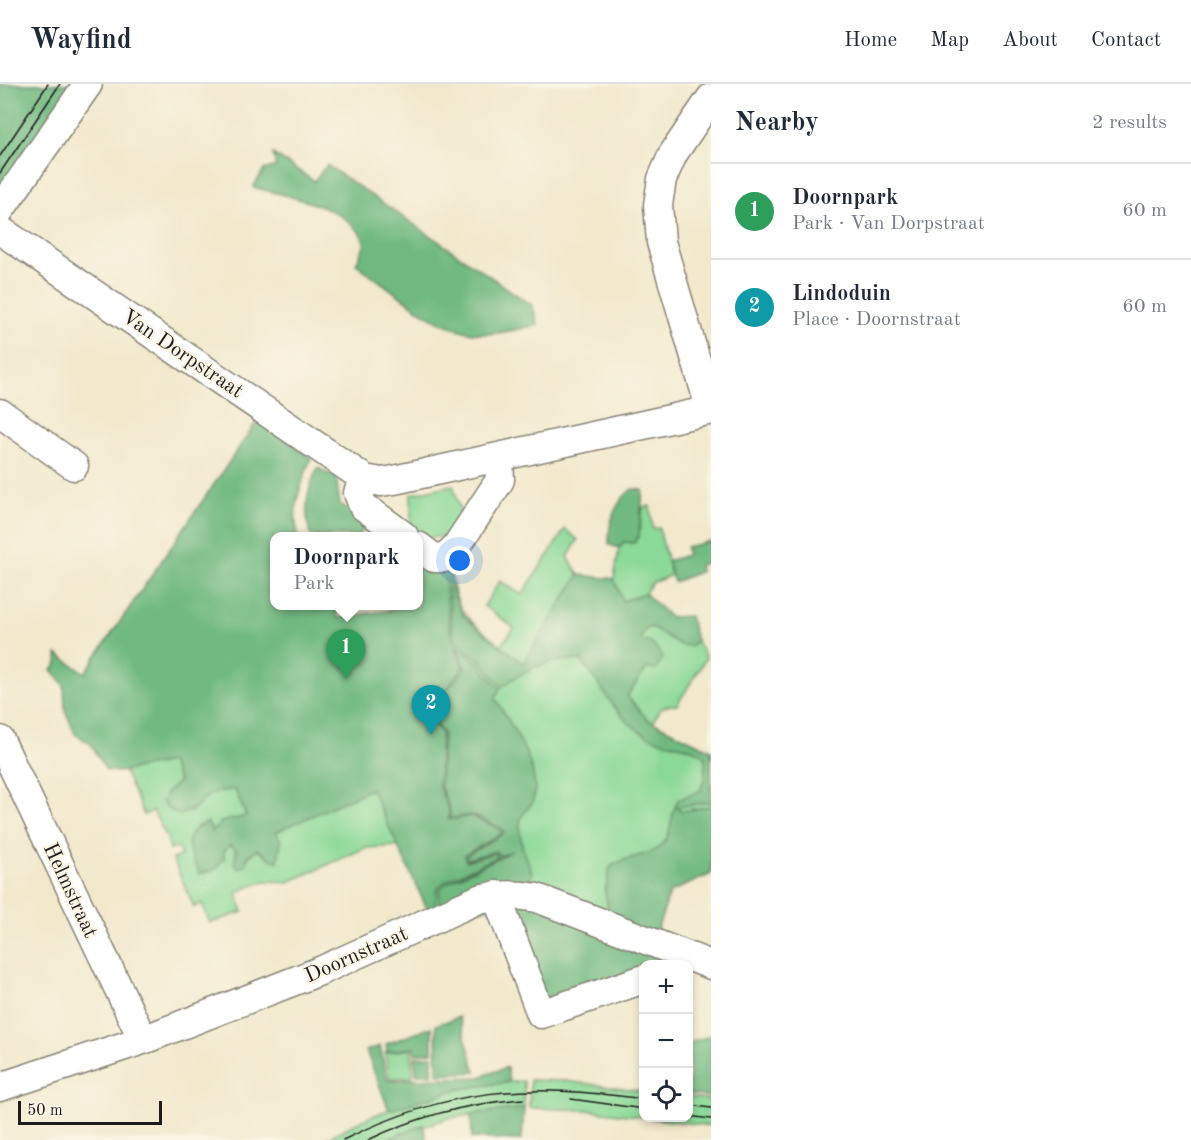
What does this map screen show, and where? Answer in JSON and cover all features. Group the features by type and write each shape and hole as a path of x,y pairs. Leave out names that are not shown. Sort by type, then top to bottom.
{"street":[{"path":"0,210 88,84"},
{"path":"397,532 363,506 358,493 365,479 381,482 394,480 711,410 700,344 661,242 658,206 662,179 673,154 709,108"},
{"name":"Van Dorpstraat","path":"0,230 365,479"},
{"path":"0,413 74,466"},
{"path":"423,550 434,558 444,558 456,547 500,480 499,458"},
{"name":"Helmstraat","path":"0,740 143,1040"},
{"name":"Doornstraat","path":"0,1087 143,1040 320,971 479,899 496,895 519,894 537,898 673,958 711,965"},
{"path":"496,895 541,1014 639,981"}],"green space":[{"path":"0,84 77,84 0,205"},
{"path":"273,154 314,181 327,165 533,306 538,325 498,333 474,333 443,323 412,305 356,264 365,244 358,231 347,220 300,199 253,187 264,170 276,166"},
{"path":"258,420 260,550 270,590 270,610 287,610 343,627 408,617 414,610 423,610 423,600 449,556 454,588 461,609 475,625 501,645 514,628 484,606 500,581 522,595 565,529 578,540 568,557 579,575 614,579 619,548 624,542 634,543 639,536 643,507 650,506 653,529 659,528 671,575 652,583 645,593 623,601 633,686 647,668 641,639 644,630 652,627 668,638 691,646 696,640 706,658 677,705 662,709 653,722 711,750 711,874 670,892 653,941 538,898 432,919 398,846 365,848 289,882 264,881 237,892 243,912 210,923 202,904 194,907 173,859 181,855 178,847 170,850 167,838 153,811 144,815 124,771 170,762 179,782 167,792 191,812 210,794 226,790 76,686","holes":["247,817 278,861 257,849 238,868 235,864 236,850 230,844 224,851 197,826 208,823 212,832 221,822"]},
{"path":"258,420 311,458 296,506 298,532 270,532 270,610 337,610 338,618 391,610 423,610 423,550 443,559 450,630 463,668 441,695 432,722 441,733 439,787 449,811 448,820 471,816 503,833 464,855 466,861 495,853 497,857 446,881 438,888 432,919 371,789 276,832 281,841 278,861 257,849 248,856 246,865 238,869 235,864 236,850 230,845 224,851 224,858 216,869 200,874 189,850 189,837 199,826 208,822 212,832 221,822 246,816 235,790 214,793 189,812 180,815 168,809 162,802 167,792 179,781 170,762 118,772 106,770 90,743 75,734 65,710 64,685 52,670 57,664 57,654 85,673"},
{"path":"318,468 336,477 340,504 368,522 362,532 310,532 307,501"},
{"path":"453,485 463,520 451,536 423,538 423,532 411,530 411,494"},
{"path":"632,489 643,490 639,536 634,543 624,542 619,548 609,545 614,514 621,500"},
{"path":"711,541 711,562 699,565 700,572 674,582 667,561 687,555 686,547"},
{"path":"449,556 453,592 464,617 523,663 579,575 614,579 623,601 645,593 670,617 690,616 696,640 691,646 680,645 652,627 644,630 641,639 653,644 663,657 656,670 647,668 627,696 648,720 711,750 711,802 677,807 682,811 711,806 711,874 670,892 653,942 667,960 639,960 639,980 541,1014 496,894 439,905 440,889 447,883 512,851 499,856 496,851 467,859 466,856 504,833 500,827 471,815 450,819 450,811 440,786 443,733 434,722 442,696 465,669 458,647 478,663 500,689 495,698 523,747 533,775 535,789 533,801 522,816 520,825 524,852 532,874 531,879 520,893 610,924 605,891 610,867 660,847 669,831 678,800 700,791 705,778 705,756 690,748 657,740 631,725 615,708 582,661 560,661 540,666 502,687 480,660 458,644 452,630 446,559"},
{"path":"459,1017 476,1072 437,1074 436,1025"},
{"path":"432,1027 432,1052 415,1054 414,1047 387,1052 386,1044"},
{"path":"711,1035 711,1097 693,1095 693,1042"},
{"path":"380,1046 387,1080 480,1077 507,1067 509,1082 459,1089 389,1110 366,1051"},
{"path":"412,1049 413,1077 389,1078 385,1053"},
{"path":"432,1056 432,1074 416,1074 415,1057"},
{"path":"530,1080 565,1081 639,1090 639,1116 587,1110 529,1108"},
{"path":"524,1081 524,1108 448,1118 385,1140 324,1140 371,1117 421,1099 472,1087"},
{"path":"693,1098 711,1100 711,1126 678,1122 693,1122"},
{"path":"524,1108 522,1140 472,1138 471,1114"},
{"path":"423,1125 427,1140 385,1140"}],"tram line":[{"path":"0,156 48,84"},
{"path":"0,173 60,84"},
{"path":"343,1140 382,1122 419,1109 490,1094 563,1091 639,1098"},
{"path":"368,1140 406,1124 444,1112 463,1107 523,1099"},
{"path":"571,1099 639,1108"},
{"path":"693,1106 711,1108"},
{"path":"693,1117 711,1119"}],"place":[{"name":"Doornpark","path":"346,679"},
{"name":"Lindoduin","path":"431,735"}]}
